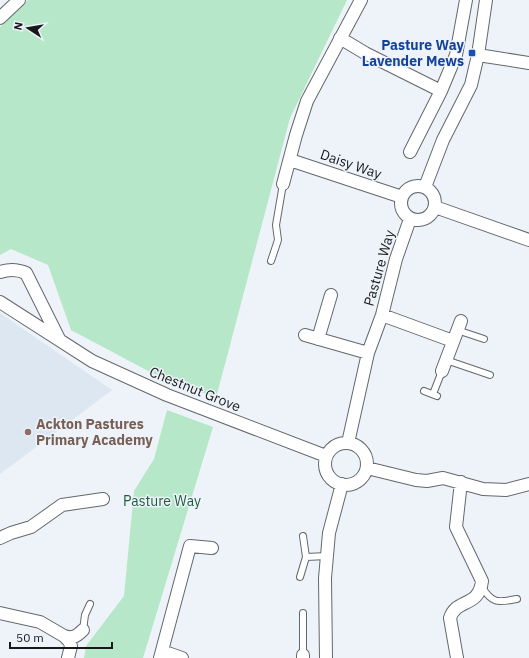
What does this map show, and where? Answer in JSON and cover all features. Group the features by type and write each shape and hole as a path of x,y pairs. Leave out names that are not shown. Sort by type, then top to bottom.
{"street":[{"path":"0,18 19,0"},
{"path":"283,184 307,101 361,0"},
{"path":"410,152 441,91 456,55 466,0"},
{"path":"425,187 444,140 470,85 478,55 486,0"},
{"path":"340,38 365,53 441,91"},
{"path":"478,55 529,63"},
{"name":"Daisy Way","path":"290,160 402,197"},
{"path":"414,186 425,187 432,192 435,198 435,207 429,216 424,220 410,218 405,215 401,207 400,201 402,197 408,188 414,186"},
{"path":"435,207 529,240"},
{"name":"Pasture Way","path":"348,443 368,353 382,315 396,259 410,218"},
{"name":"Chestnut Grove","path":"0,272 18,270 26,274 59,339"},
{"path":"318,339 331,295"},
{"name":"Chestnut Grove","path":"0,302 92,361 167,395 326,456"},
{"path":"382,315 457,331 444,365"},
{"path":"305,335 368,353"},
{"path":"348,443 354,444 364,453 367,460 367,468 361,479 355,483 342,484 336,482 328,475 325,468 326,456 335,445 348,443"},
{"path":"367,468 416,480 427,481 443,478 483,489 506,490 529,484"},
{"path":"457,658 450,618 452,612 458,606 475,598 482,587 482,581 456,527 461,482"},
{"path":"326,658 325,578 329,533 342,484"},
{"path":"0,538 10,533 31,528 62,505 103,499"},
{"path":"182,658 161,654 190,546 212,548"},
{"path":"0,613 40,622 64,636 72,638 83,630"},
{"path":"64,636 70,646 68,658"}],"lane":[{"path":"271,261 278,240 276,225 283,184"},
{"path":"457,331 484,339"},
{"path":"424,390 435,395 444,365 490,375"},
{"path":"300,576 306,557 303,536"},
{"path":"306,557 327,556"},
{"path":"482,587 487,596 493,600 499,602 517,599"},
{"path":"83,630 85,615 90,604"},
{"path":"303,613 303,656"}],"shaded area":[{"name":"Ackton Pastures Primary Academy","path":"0,313 112,390 0,474"}],"green space":[{"path":"28,0 347,0 290,118 216,398 152,373 71,330 48,265 11,249 0,255 0,27"},
{"name":"Pasture Way","path":"167,410 213,427 143,658 84,658 86,646 124,596 134,491 154,459"}],"place":[{"name":"Pasture Way Lavender Mews","path":"472,53"},
{"name":"Ackton Pastures Primary Academy","path":"28,432"}]}
